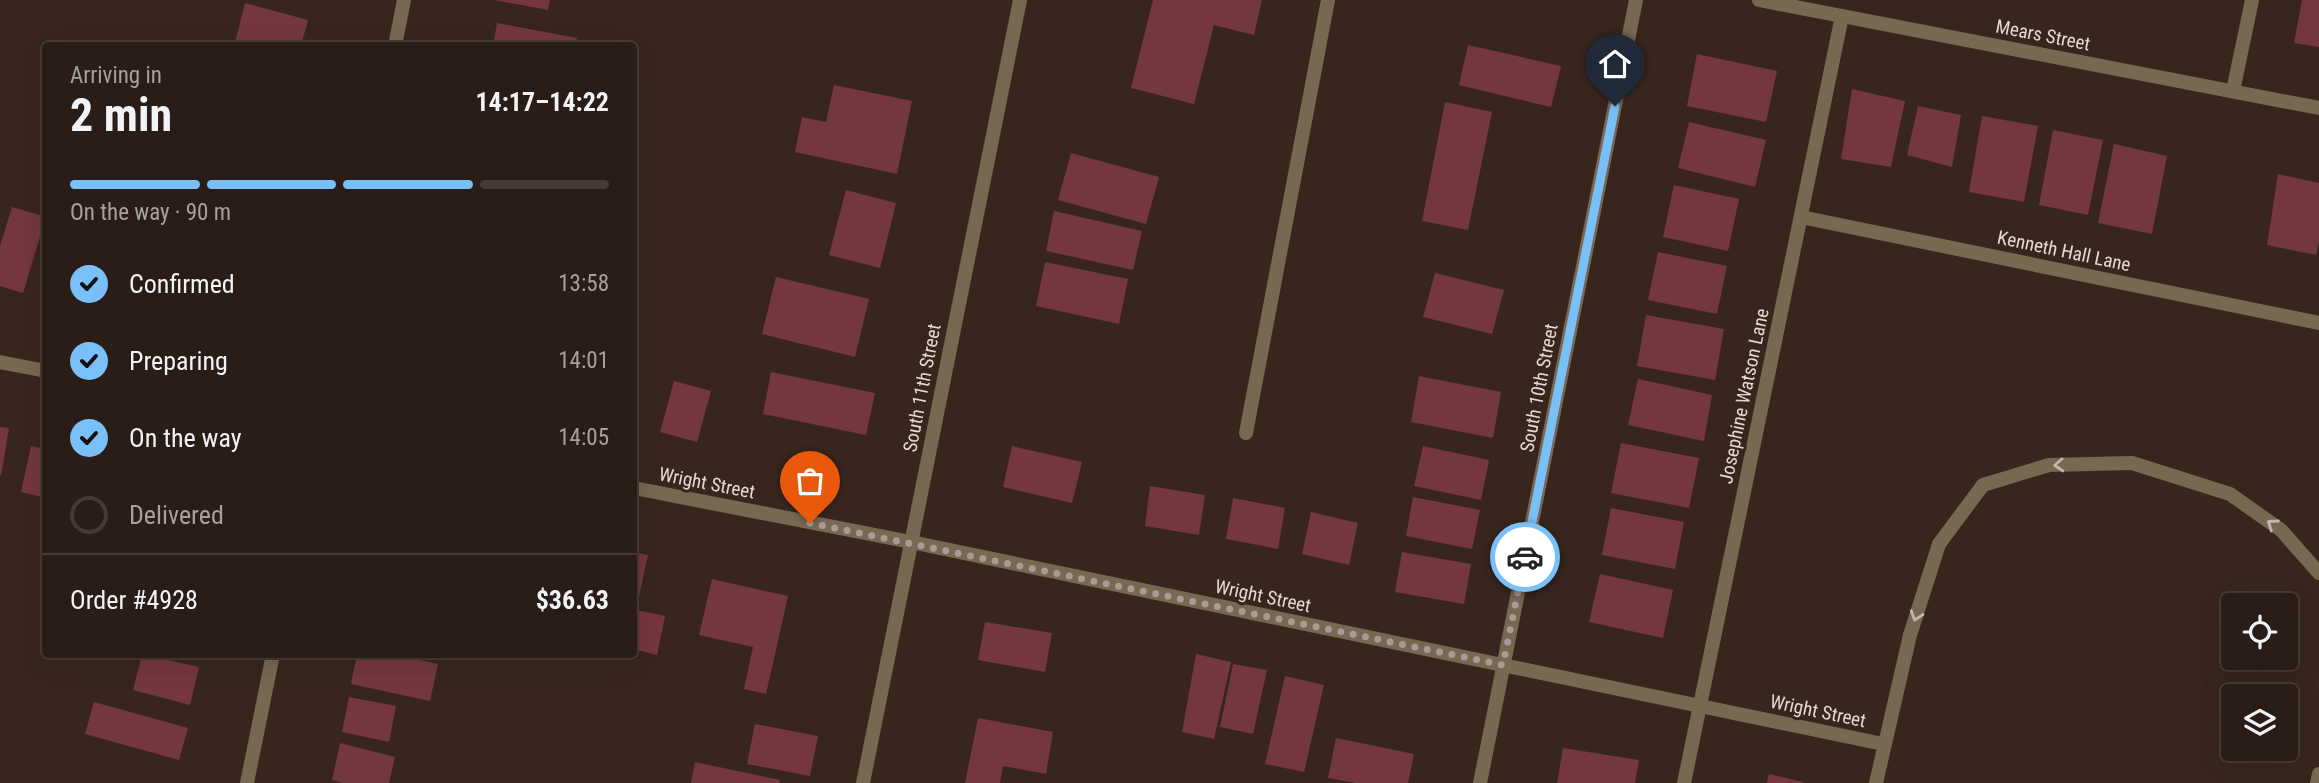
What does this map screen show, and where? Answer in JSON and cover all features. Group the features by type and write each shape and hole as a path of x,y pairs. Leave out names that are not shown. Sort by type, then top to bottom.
{"street":[{"path":"396,42 404,0"},
{"name":"South 11th Street","path":"863,783 1020,0"},
{"path":"1245,433 1328,0"},
{"name":"South 10th Street","path":"1480,783 1636,0"},
{"name":"Mears Street","path":"1759,0 2319,108"},
{"path":"2233,91 2252,0"},
{"name":"Josephine Watson Lane","path":"1684,783 1842,16"},
{"name":"Kenneth Hall Lane","path":"1801,217 2319,323"},
{"path":"0,362 42,370"},
{"path":"1876,783 1910,635 1939,544 1983,485 2049,465 2132,463 2230,494 2281,530 2319,573"},
{"name":"Wright Street","path":"637,489 911,542 1883,744"},
{"path":"247,783 272,658"},
{"path":"2317,783 2319,774"}],"building":[{"path":"494,0 550,0 548,10"},
{"path":"1153,0 1262,0 1254,35 1214,25 1194,104 1131,88"},
{"path":"2302,0 2319,0 2319,47 2294,43"},
{"path":"245,3 308,20 302,42 235,42"},
{"path":"497,23 577,38 576,42 494,42"},
{"path":"1468,45 1561,66 1551,107 1459,85"},
{"path":"1697,54 1777,71 1766,122 1687,106"},
{"path":"834,85 912,101 897,174 795,152 802,117 826,122"},
{"path":"1852,89 1905,101 1891,167 1841,159"},
{"path":"1445,102 1492,112 1468,230 1422,221"},
{"path":"1918,106 1961,115 1952,167 1907,155"},
{"path":"1982,116 2038,126 2024,202 1969,192"},
{"path":"1689,122 1766,140 1755,187 1678,168"},
{"path":"2053,130 2103,140 2088,215 2039,205"},
{"path":"2114,144 2167,156 2152,234 2098,223"},
{"path":"1071,153 1159,177 1146,224 1058,200"},
{"path":"2278,174 2319,183 2319,241 2316,255 2267,245"},
{"path":"1674,185 1739,199 1728,251 1663,237"},
{"path":"846,190 896,203 880,268 829,255"},
{"path":"12,207 42,216 42,230 23,293 0,286 0,246"},
{"path":"1054,211 1142,231 1133,270 1046,251"},
{"path":"1658,252 1727,266 1717,314 1648,300"},
{"path":"1045,262 1128,279 1119,324 1036,306"},
{"path":"1435,273 1504,290 1492,334 1423,317"},
{"path":"776,277 869,299 855,357 762,334"},
{"path":"1646,315 1724,329 1715,380 1637,366"},
{"path":"771,372 875,393 866,435 763,414"},
{"path":"1419,376 1501,392 1493,438 1411,422"},
{"path":"1638,379 1712,395 1704,441 1628,425"},
{"path":"674,381 711,391 697,442 660,432"},
{"path":"0,427 9,428 1,476 0,475"},
{"path":"1621,443 1699,458 1689,508 1611,493"},
{"path":"31,446 42,448 42,497 21,492"},
{"path":"1012,446 1082,462 1072,503 1003,487"},
{"path":"1423,446 1489,460 1481,500 1414,486"},
{"path":"1150,486 1205,495 1199,535 1145,526"},
{"path":"1413,497 1480,510 1472,549 1406,536"},
{"path":"1233,498 1285,508 1278,549 1226,539"},
{"path":"1611,508 1684,522 1675,569 1602,555"},
{"path":"1311,512 1358,523 1349,565 1302,554"},
{"path":"1402,552 1471,564 1464,604 1395,592"},
{"path":"637,553 648,555 637,605"},
{"path":"1600,574 1673,590 1663,638 1589,622"},
{"path":"712,579 788,596 766,694 744,689 753,647 699,635"},
{"path":"637,610 665,616 657,655 637,650"},
{"path":"985,622 1052,633 1045,672 978,660"},
{"path":"1196,654 1231,662 1214,739 1182,732"},
{"path":"141,658 160,658 199,667 190,705 133,690"},
{"path":"356,658 412,658 438,664 430,701 351,684"},
{"path":"1233,664 1267,670 1253,734 1220,727"},
{"path":"1285,676 1324,685 1304,772 1265,764"},
{"path":"349,697 396,706 389,742 342,732"},
{"path":"94,702 188,728 179,760 85,734"},
{"path":"978,718 1053,732 1046,774 1003,766 1000,783 965,783"},
{"path":"755,724 818,736 810,776 747,764"},
{"path":"1336,738 1414,754 1408,783 1355,783 1328,778"},
{"path":"340,743 395,757 389,783 343,783 332,780"},
{"path":"1563,748 1639,760 1635,783 1557,783"},
{"path":"695,762 780,780 779,783 691,783"},
{"path":"1769,774 1803,782 1803,783 1767,783"}],"way so far":[{"path":"810,523 1503,665 1525,557"}],"route":[{"path":"1525,557 1615,106"}]}
